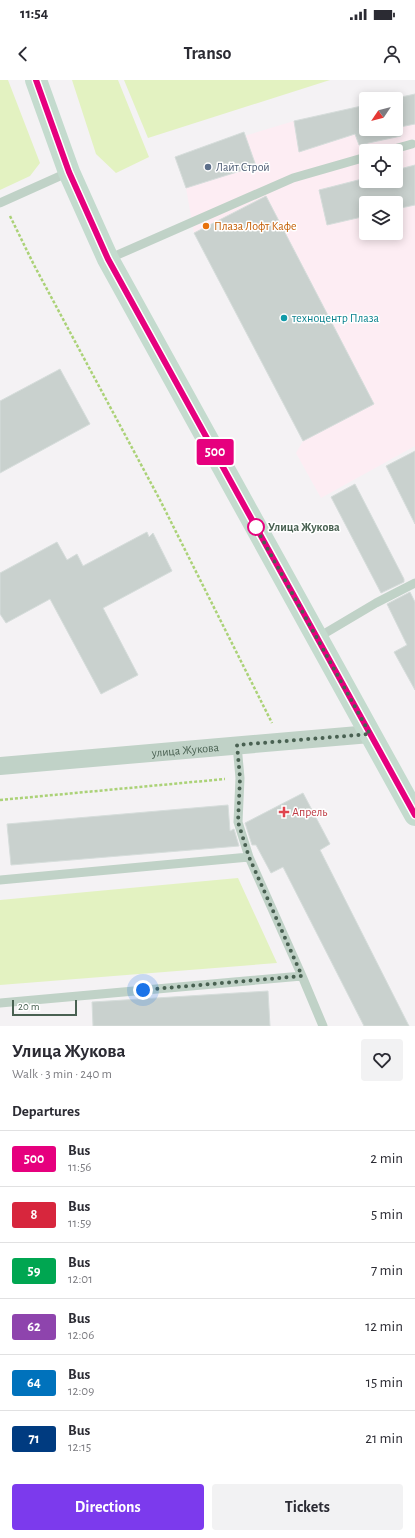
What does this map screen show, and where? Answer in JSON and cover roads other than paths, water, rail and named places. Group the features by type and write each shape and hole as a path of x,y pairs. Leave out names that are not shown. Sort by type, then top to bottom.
{"main road":[{"path":"36,80 69,172 108,259 415,815"}],"street":[{"name":"улица Жукова","path":"0,766 370,734"}],"lane":[{"path":"403,147 412,144"},
{"path":"108,259 293,178 359,159"},
{"path":"2,202 69,172"},
{"path":"317,638 376,603 415,583"},
{"path":"237,745 240,778 238,822 249,857 323,1026"},
{"path":"0,880 249,857"},
{"path":"0,1003 302,976"}],"place":[{"name":"Лайт Строй","path":"208,167"},
{"name":"Плаза Лофт Кафе","path":"206,226"},
{"name":"техноцентр Плаза","path":"284,318"},
{"name":"Улица Жукова","path":"256,527"},
{"name":"Апрель","path":"284,812"}]}
